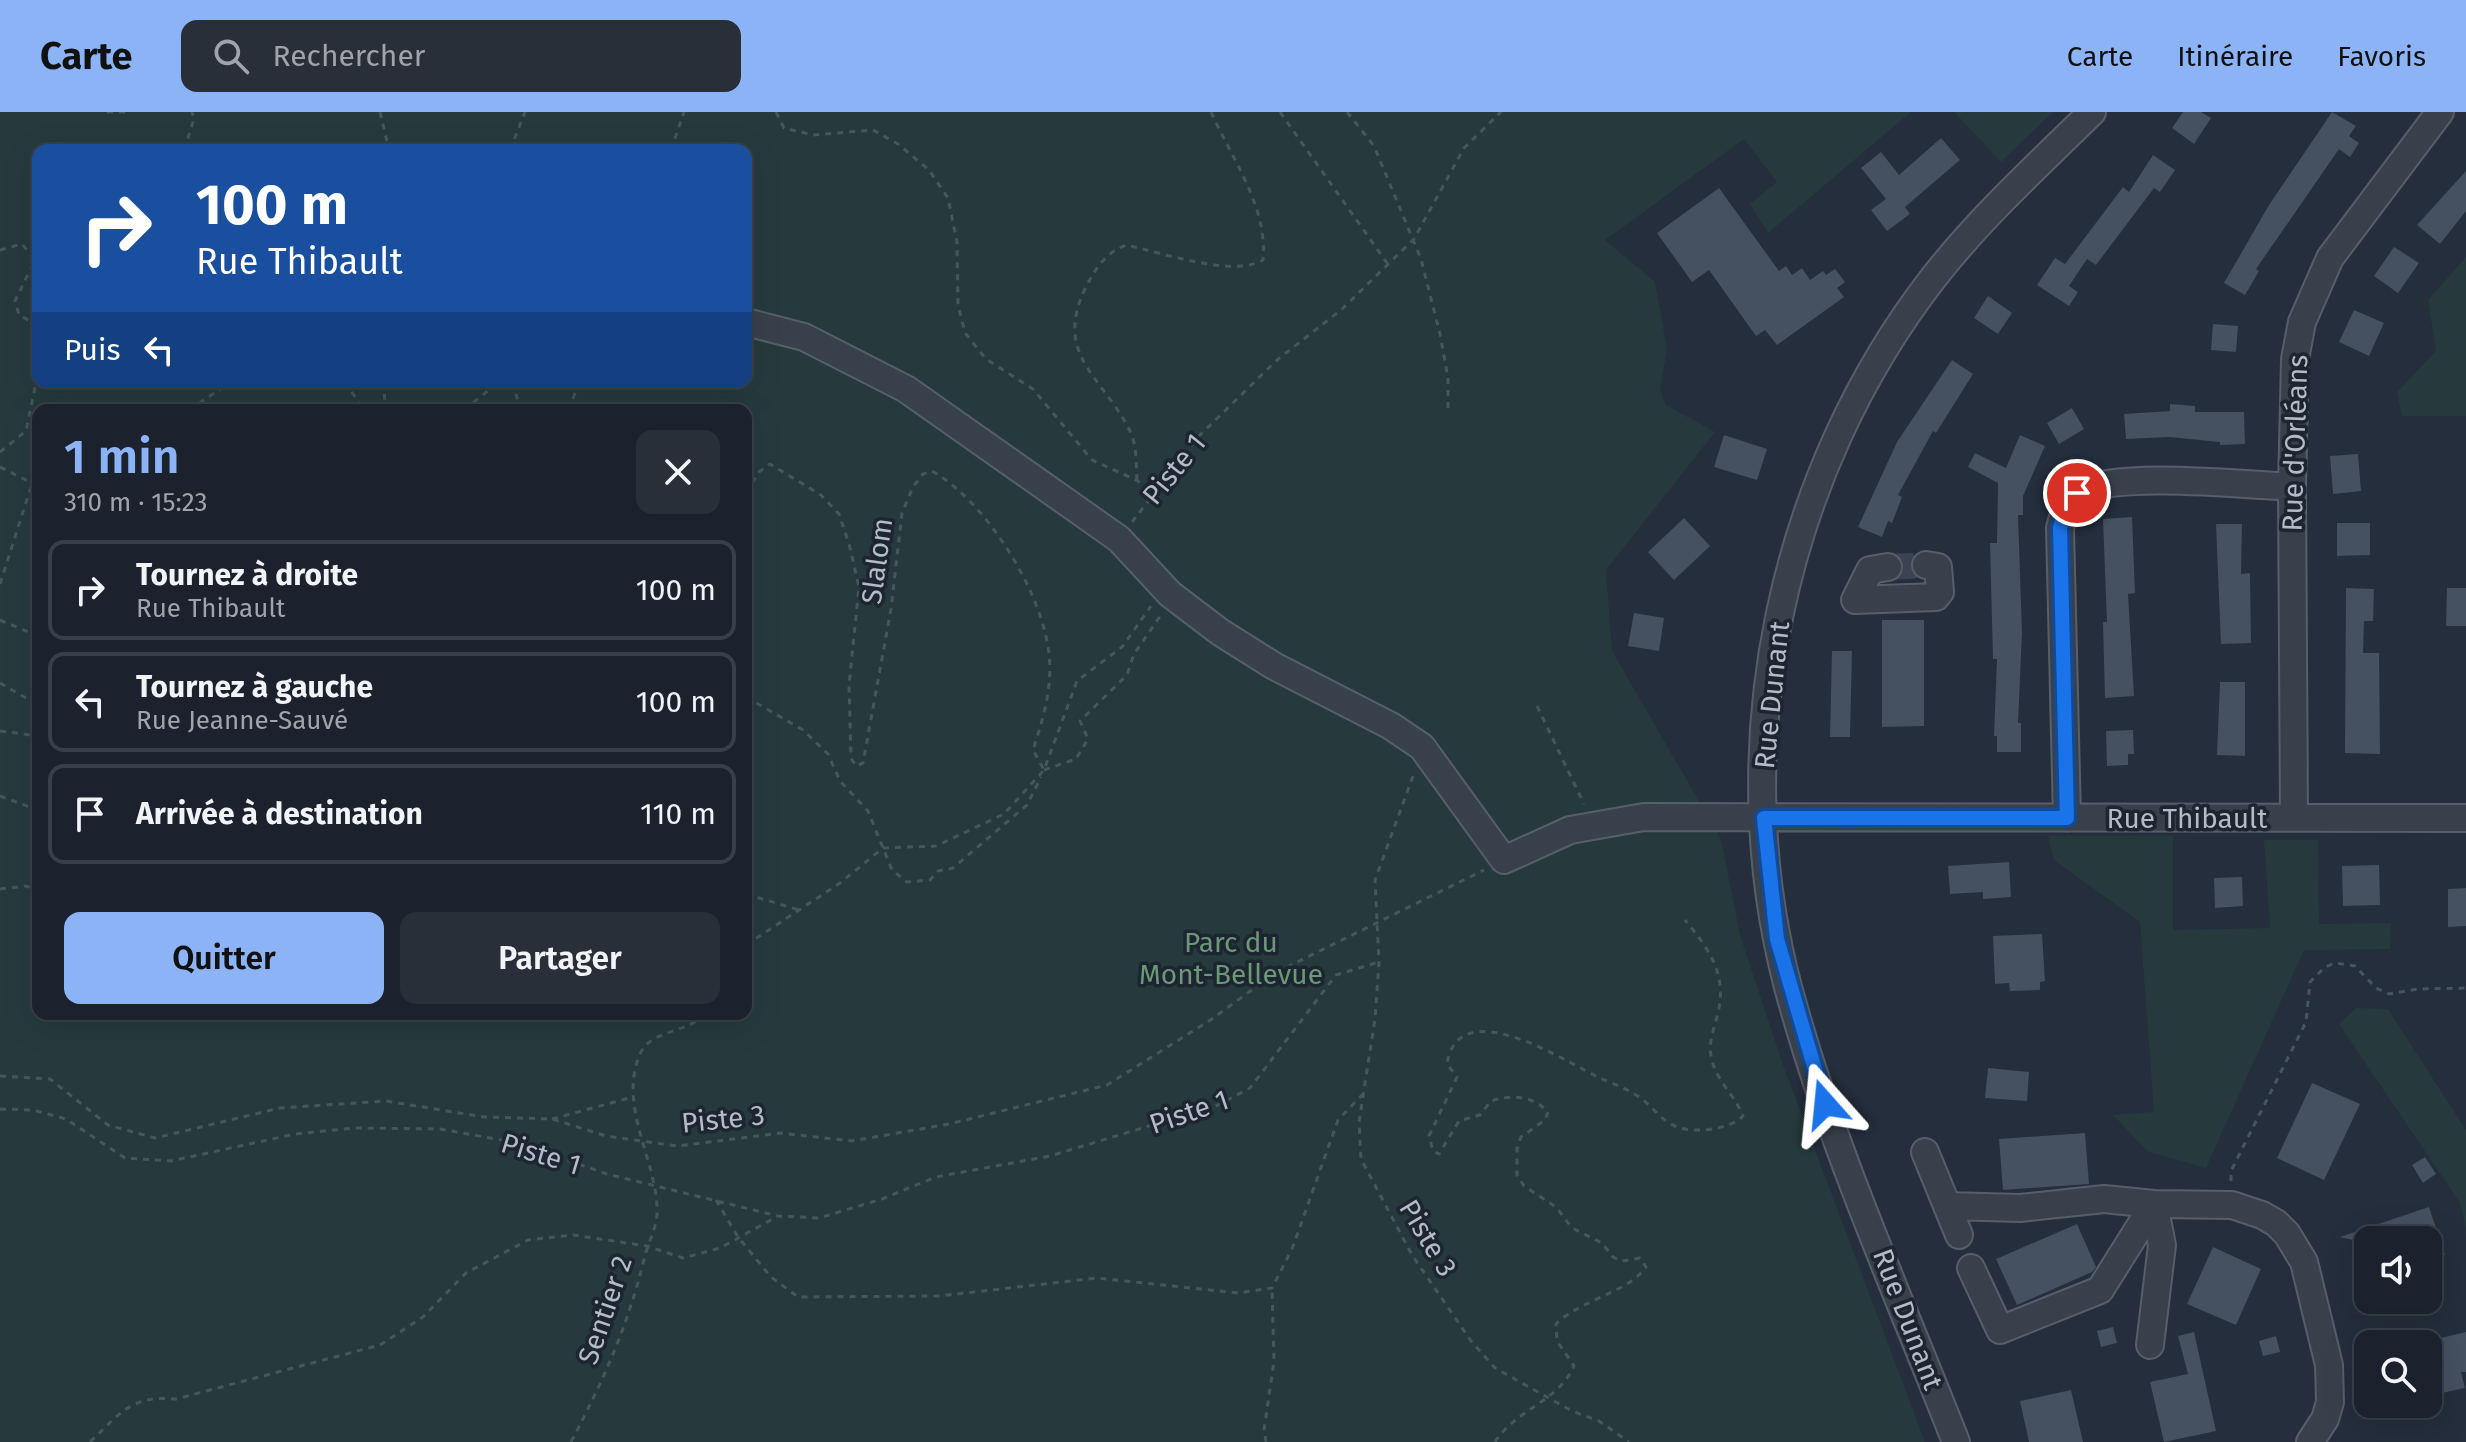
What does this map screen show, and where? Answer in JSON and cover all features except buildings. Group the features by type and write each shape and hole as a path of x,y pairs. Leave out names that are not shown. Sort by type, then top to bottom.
{"street":[{"name":"Rue Dunant","path":"1956,1442 1845,1158 1802,1034 1777,939 1764,818 1765,722 1778,623 1800,535 1842,426 1885,349 1934,277 1972,232 2092,112"},
{"name":"Rue d'Orléans","path":"2294,818 2292,487 2295,359 2306,307 2330,258 2440,112"},
{"path":"752,324 804,337 906,389 1119,539 1170,594 1220,632 1274,666 1391,726 1422,747"},
{"path":"2067,818 2060,528 2066,505 2085,490 2111,482 2292,487"},
{"path":"1888,567 1870,570 1855,600 1936,597 1940,592 1938,567 1926,565"},
{"name":"Rue Thibault","path":"1422,747 1504,860 1545,839 1597,823 1644,817 2466,818"},
{"path":"1925,1152 1959,1235"},
{"path":"1947,1206 2020,1208 2104,1199 2154,1204 2232,1205 2276,1223 2287,1234 2304,1262 2332,1383 2325,1419 2310,1442"},
{"path":"1971,1268 2000,1330 2100,1290 2154,1204"},
{"path":"2150,1345 2162,1245 2154,1204"}],"path":[{"path":"107,112 127,112"},
{"path":"186,144 194,119 192,112"},
{"path":"380,112 388,144"},
{"path":"512,144 525,112"},
{"path":"673,144 684,112"},
{"path":"776,112 784,128 813,135 873,130 898,144 929,170 948,198 957,242 958,305 965,333 986,359 1033,389 1092,460 1138,481 1151,497"},
{"path":"1138,481 1131,433 1082,361 1074,339 1077,307 1095,268 1113,250 1126,245 1229,267 1251,267 1263,260 1264,242 1255,203 1211,112"},
{"path":"1280,112 1387,263"},
{"path":"1347,112 1374,146 1414,239 1440,334 1448,378 1448,409"},
{"name":"Piste 1","path":"1119,539 1199,436 1277,360 1341,310 1414,239 1464,148 1501,112"},
{"path":"0,250 22,244 32,256"},
{"path":"32,266 15,301 19,315 32,322"},
{"path":"0,452 26,431 35,388"},
{"path":"198,404 222,388"},
{"path":"472,404 492,388"},
{"name":"Slalom","path":"752,483 759,472 770,464 821,495 839,514 859,587 849,685 851,758 856,766 863,763 891,609 902,513 913,487 923,474 932,471 975,504 1008,551 1031,597 1048,647 1048,706 1033,750 1044,770"},
{"path":"0,465 32,481"},
{"path":"0,584 32,488"},
{"path":"752,700 803,730 828,754 840,781 868,811 892,870 907,882 930,880 938,871 953,868 1027,805 1044,770 1077,681 1122,647 1159,597 1170,594"},
{"path":"752,943 840,883 883,848 936,846 980,827 1004,814 1044,770 1076,759 1088,739 1080,721 1127,675 1134,654 1166,608 1170,594"},
{"path":"0,620 32,633"},
{"path":"0,683 32,702"},
{"path":"1537,706 1575,788 1597,823"},
{"path":"0,731 32,735"},
{"path":"1379,962 1375,880 1422,747"},
{"path":"0,796 32,808"},
{"name":"Piste 3","path":"0,1076 50,1079 108,1125 155,1138 280,1108 386,1101 484,1117 552,1119 606,1136 677,1146 780,1133 852,1141 963,1121 1107,1085 1212,1019 1275,973 1487,868"},
{"path":"0,889 26,886 32,888"},
{"path":"752,896 799,910"},
{"path":"1495,1442 1506,1426 1548,1398 1568,1379 1574,1366 1557,1341 1556,1324 1570,1311 1629,1282 1646,1267 1640,1258 1622,1261 1613,1257 1602,1243 1572,1228 1556,1207 1524,1186 1517,1175 1517,1149 1521,1137 1545,1120 1548,1112 1535,1102 1521,1097 1491,1101 1480,1115 1459,1121 1439,1154 1433,1151 1429,1136 1457,1077 1447,1064 1448,1054 1460,1039 1475,1032 1506,1034 1623,1087 1653,1108 1661,1119 1682,1129 1731,1124 1743,1116 1718,1076 1711,1056 1721,982 1711,952 1685,920"},
{"name":"Piste 1","path":"0,1109 33,1110 66,1119 125,1158 171,1161 295,1134 354,1128 440,1129 518,1143 607,1174 778,1216 819,1218 882,1199 936,1177 1050,1156 1218,1105 1250,1088 1336,975 1379,962"},
{"name":"Piste 3","path":"1379,962 1359,1122 1361,1159 1412,1255 1471,1341 1495,1368 1548,1398 1599,1421 1629,1442"},
{"path":"2232,1205 2231,1171 2306,1022 2310,982 2316,974 2335,963 2355,966 2376,988 2389,994 2418,989 2466,988"},
{"name":"Sentier 2","path":"571,1442 629,1320 647,1246 657,1219 656,1185 642,1141 633,1096 639,1056 647,1042 699,1020"},
{"path":"1266,1442 1264,1430 1274,1361 1272,1288 1292,1249 1338,1120 1363,1094"},
{"path":"552,1119 633,1096"},
{"path":"716,1200 738,1237 771,1277 798,1297 939,1296 1097,1278 1238,1293 1272,1288"},
{"path":"90,1442 128,1407 149,1396 176,1399 380,1345 423,1317 466,1273 528,1240 573,1235 647,1246 683,1258 720,1248 778,1216"}],"green space":[{"name":"Parc du Mont-Bellevue","path":"0,112 1911,112 1768,233 1750,204 1777,182 1744,139 1605,240 1655,282 1667,349 1660,390 1666,405 1715,432 1606,570 1612,651 1721,839 1740,935 1782,1062 1925,1442 0,1442"},
{"path":"1954,112 2053,112 2001,162"},
{"path":"2466,257 2466,416 2402,416 2397,392 2436,351 2428,300"},
{"path":"2048,836 2173,836 2173,930 2270,928 2264,840 2318,840 2319,924 2391,923 2390,949 2304,950 2206,1168 2147,1151 2113,1115 2154,1112 2140,922 2054,860"},
{"path":"2356,1008 2388,1009 2466,1130 2466,1228 2460,1203 2339,1024"}],"tunnel":[{"path":"1888,567 1926,565"}],"route":[{"path":"1825,1104 1802,1034 1777,939 1764,818 2067,818 2060,528 2066,505 2077,493"}]}
